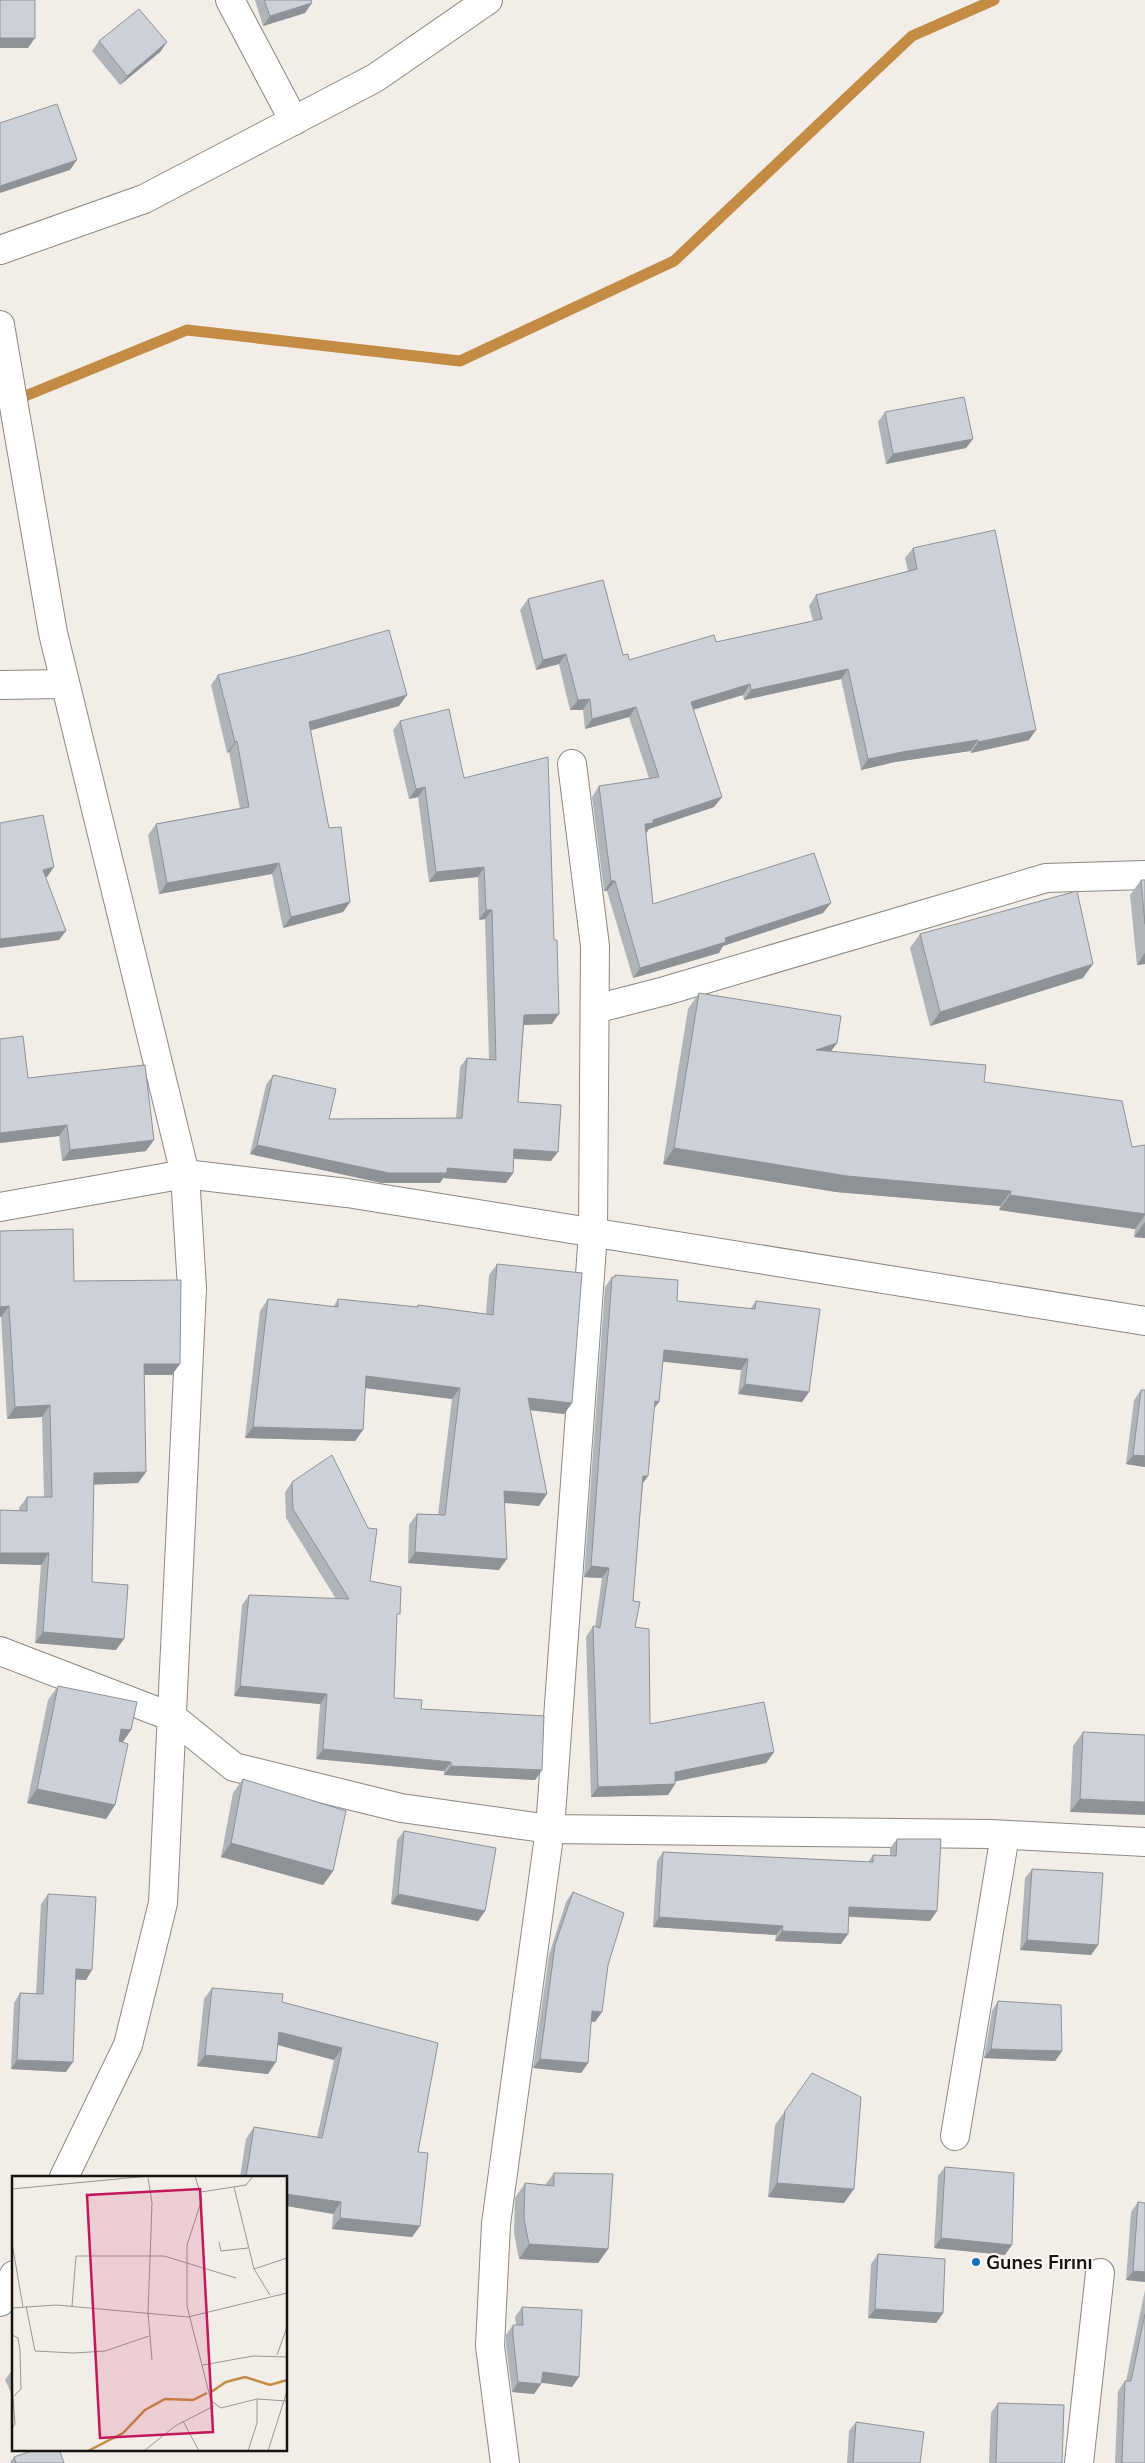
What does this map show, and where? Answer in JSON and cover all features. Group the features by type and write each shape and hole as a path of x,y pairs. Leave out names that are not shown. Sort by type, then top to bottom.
{"street":[{"path":"230,0 294,121"},
{"path":"0,250 144,200 375,78 488,0"},
{"path":"0,325 52,633 185,1174 192,1288 163,1903 128,2045 64,2176"},
{"path":"0,685 65,684"},
{"path":"505,2463 490,2346 496,2224 550,1829 593,1233 595,946 572,764"},
{"path":"594,1009 665,991 1046,878 1145,875"},
{"path":"0,1207 185,1174 347,1193 1145,1321"},
{"path":"0,1651 172,1717 234,1767 401,1808 550,1829 1005,1835 1145,1842"},
{"path":"955,2136 1005,1835"},
{"path":"1079,2463 1100,2273"},
{"path":"0,2302 12,2279"}],"building":[{"path":"0,0 35,0 35,38 0,38"},
{"path":"264,0 311,0 312,3 270,16"},
{"path":"139,9 167,42 127,76 99,41"},
{"path":"57,104 77,160 0,186 0,123"},
{"path":"964,397 973,439 893,454 885,412"},
{"path":"995,530 1036,730 978,742 978,740 868,759 848,669 751,690 750,684 691,702 722,797 653,820 653,823 645,824 653,904 814,853 831,903 725,938 726,942 640,968 615,881 611,881 599,786 659,777 636,707 592,719 590,699 578,700 566,654 543,660 528,599 603,580 623,655 628,654 629,660 714,635 716,642 822,619 816,595 917,569 913,548"},
{"path":"389,630 407,695 309,722 329,828 341,827 350,902 291,917 279,863 167,883 156,824 249,807 237,741 235,742 218,675 300,655"},
{"path":"449,709 464,778 548,757 554,940 557,940 559,1014 524,1015 518,1102 561,1105 558,1152 514,1149 513,1173 447,1168 447,1173 389,1173 257,1145 273,1075 336,1089 329,1119 462,1118 467,1058 496,1060 492,910 486,910 484,867 436,872 425,787 416,789 400,721"},
{"path":"43,815 54,867 43,870 66,931 0,939 0,823"},
{"path":"1141,880 1145,880 1145,924"},
{"path":"1077,891 1093,964 940,1012 920,934"},
{"path":"699,993 841,1016 837,1043 816,1050 986,1065 984,1082 1122,1101 1132,1147 1145,1145 1145,1214 1010,1195 1011,1191 847,1176 674,1148"},
{"path":"23,1036 28,1078 145,1065 154,1140 70,1150 67,1125 0,1133 0,1039"},
{"path":"73,1229 74,1281 181,1280 180,1364 144,1364 146,1472 94,1473 92,1582 128,1585 124,1639 43,1632 49,1553 0,1553 0,1510 27,1511 27,1497 52,1497 50,1405 15,1407 9,1306 0,1307 0,1231"},
{"path":"497,1264 582,1273 572,1403 528,1398 547,1494 504,1491 507,1559 415,1552 417,1514 445,1515 460,1388 366,1376 363,1430 253,1427 268,1299 338,1307 338,1299 418,1307 418,1305 493,1315"},
{"path":"615,1275 678,1280 677,1301 755,1309 756,1301 820,1309 809,1392 745,1384 748,1359 664,1350 659,1402 655,1401 648,1476 643,1476 633,1601 640,1602 635,1627 649,1629 650,1724 764,1702 774,1752 675,1772 675,1784 598,1787 593,1626 600,1628 609,1568 591,1566 612,1277 615,1277"},
{"path":"1141,1390 1145,1390 1145,1456 1133,1455"},
{"path":"332,1455 368,1528 377,1529 370,1581 401,1587 400,1614 397,1614 394,1698 422,1700 421,1709 544,1716 542,1770 451,1766 451,1762 323,1749 327,1694 240,1686 249,1595 349,1599 293,1509 292,1482"},
{"path":"58,1686 137,1702 131,1730 121,1729 119,1741 128,1744 115,1805 37,1789"},
{"path":"1083,1732 1145,1735 1145,1802 1080,1799"},
{"path":"243,1779 346,1811 333,1871 231,1843"},
{"path":"404,1831 496,1848 485,1911 398,1894"},
{"path":"897,1839 941,1839 937,1911 849,1907 848,1934 782,1931 783,1926 659,1917 663,1852 873,1862 873,1855 896,1856"},
{"path":"1032,1869 1103,1873 1098,1945 1027,1940"},
{"path":"573,1892 624,1913 608,1965 602,2012 592,2011 588,2063 540,2059 555,1945"},
{"path":"48,1894 96,1897 92,1970 76,1969 73,2062 17,2060 20,1993 43,1994"},
{"path":"212,1988 283,1994 282,2002 438,2043 418,2152 428,2153 420,2226 340,2218 341,2202 288,2194 288,2176 246,2176 254,2127 322,2138 342,2048 279,2032 276,2062 205,2055"},
{"path":"998,2001 1061,2005 1062,2051 991,2049"},
{"path":"812,2073 861,2097 854,2189 777,2183 785,2111"},
{"path":"945,2167 1014,2173 1012,2245 941,2238"},
{"path":"554,2173 613,2174 608,2249 529,2244 524,2219 525,2183 554,2186"},
{"path":"1138,2202 1145,2203 1145,2272 1133,2271"},
{"path":"878,2254 945,2259 943,2313 875,2309"},
{"path":"522,2307 582,2310 579,2377 543,2372 541,2384 518,2382 513,2325 523,2325"},
{"path":"1145,2314 1145,2463 1122,2463 1125,2381 1131,2381"},
{"path":"998,2403 1064,2405 1062,2463 996,2463"},
{"path":"856,2422 924,2432 920,2463 853,2463"},
{"path":"34,2450 59,2450 64,2463 16,2463 14,2457"}],"waterway":[{"path":"13,401 187,330 460,361 674,261 912,36 994,0"}],"place":[{"name":"Gunes Fırını","path":"976,2262"}]}
